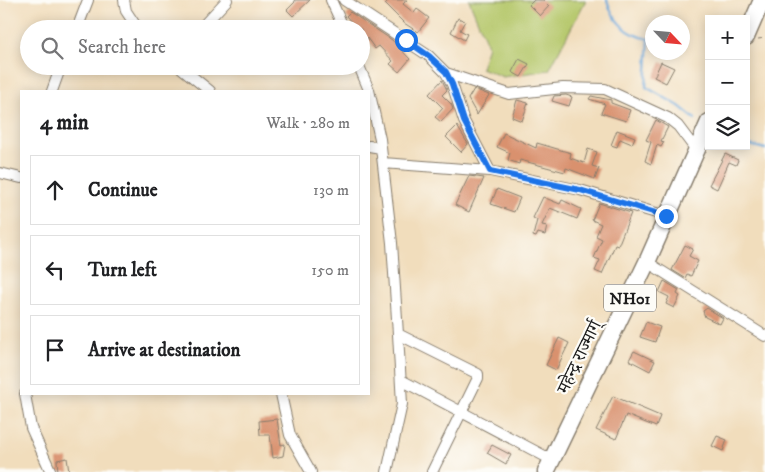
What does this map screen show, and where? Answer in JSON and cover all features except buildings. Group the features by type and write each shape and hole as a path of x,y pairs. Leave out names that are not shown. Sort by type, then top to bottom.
{"highway":[{"path":"750,28 762,0"},
{"name":"महेन्द्र राज्मार्ग्","path":"549,466 647,262 705,131"}],"street":[{"path":"80,20 88,0"},
{"path":"124,0 126,11 132,20"},
{"path":"208,20 227,0"},
{"path":"331,0 340,20"},
{"path":"344,0 429,56 446,72 464,121 490,171"},
{"path":"446,72 509,94 563,88 605,89 668,118 678,126 696,150"},
{"path":"52,90 58,75"},
{"path":"190,75 209,90"},
{"path":"363,75 369,90"},
{"path":"370,95 383,163 401,380 402,404 387,472"},
{"path":"370,146 381,148"},
{"path":"383,163 490,171 580,190 666,216"},
{"path":"0,174 20,178"},
{"path":"647,262 765,336"},
{"path":"398,334 478,374 478,378 432,472"},
{"path":"401,380 462,412 549,466"},
{"path":"25,395 31,428 51,472"},
{"path":"281,395 290,435 311,472"}],"green space":[{"path":"469,0 586,0 549,70 503,77 481,68 488,46"}],"waterway":[{"path":"607,0 617,21 622,26 634,34 649,39 646,87 679,106 695,119"},
{"path":"750,145 765,149"}],"route":[{"path":"406,40 429,56 446,72 464,121 490,171 580,190 666,216"}]}
